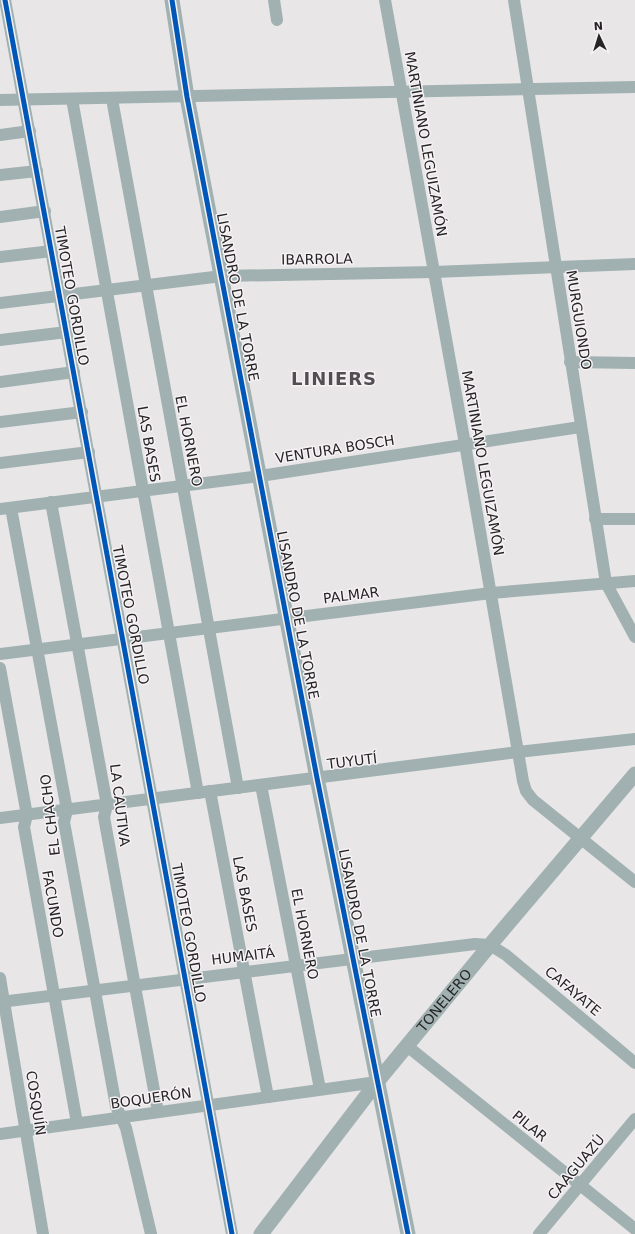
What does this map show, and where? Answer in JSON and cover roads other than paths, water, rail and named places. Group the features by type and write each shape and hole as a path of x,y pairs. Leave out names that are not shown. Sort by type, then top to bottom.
{"street":[{"name":"TIMOTEO GORDILLO","path":"5,0 232,1234"},
{"name":"LISANDRO DE LA TORRE","path":"172,0 187,97 286,618 408,1234"},
{"path":"274,0 277,20"},
{"name":"MARTINIANO LEGUIZAMÓN","path":"385,0 465,444 523,781 526,791 533,800 635,882"},
{"name":"MURGUIONDO","path":"514,0 580,427 606,583 635,637"},
{"path":"0,100 72,100 635,87"},
{"name":"EL HORNERO","path":"112,99 238,788"},
{"name":"LAS BASES","path":"72,100 198,793"},
{"path":"0,135 30,132"},
{"path":"0,176 37,171"},
{"path":"0,217 44,211"},
{"path":"0,257 52,251"},
{"name":"IBARROLA","path":"0,303 222,276 434,272 635,264"},
{"path":"0,340 67,332"},
{"path":"570,362 635,363"},
{"path":"0,382 74,372"},
{"path":"0,422 82,412"},
{"name":"VENTURA BOSCH","path":"6,508 260,476 580,427"},
{"path":"0,463 89,452"},
{"name":"LA CAUTIVA","path":"51,502 107,805 104,817 158,1112"},
{"name":"EL CHACHO","path":"6,508 38,650 67,810 64,822 116,1106 126,1128 151,1234"},
{"path":"595,519 635,519"},
{"name":"PALMAR","path":"0,654 491,594 635,581"},
{"name":"FACUNDO","path":"0,668 27,815 24,827 77,1123"},
{"name":"TUYUTÍ","path":"0,818 518,752 635,739"},
{"name":"TONELERO","path":"261,1234 377,1082 490,945 635,774"},
{"name":"EL HORNERO","path":"261,785 320,1089"},
{"name":"LAS BASES","path":"210,791 268,1097"},
{"name":"HUMAITÁ","path":"2,1001 475,944 490,945"},
{"name":"CAFAYATE","path":"490,945 506,955 635,1063"},
{"name":"COSQUÍN","path":"0,978 2,1001 43,1234"},
{"name":"PILAR","path":"407,1046 635,1229"},
{"name":"BOQUERÓN","path":"0,1134 377,1082"},
{"name":"CAAGUAZÚ","path":"539,1234 635,1119"}],"district":[{"name":"LINIERS","path":"334,379"}]}
